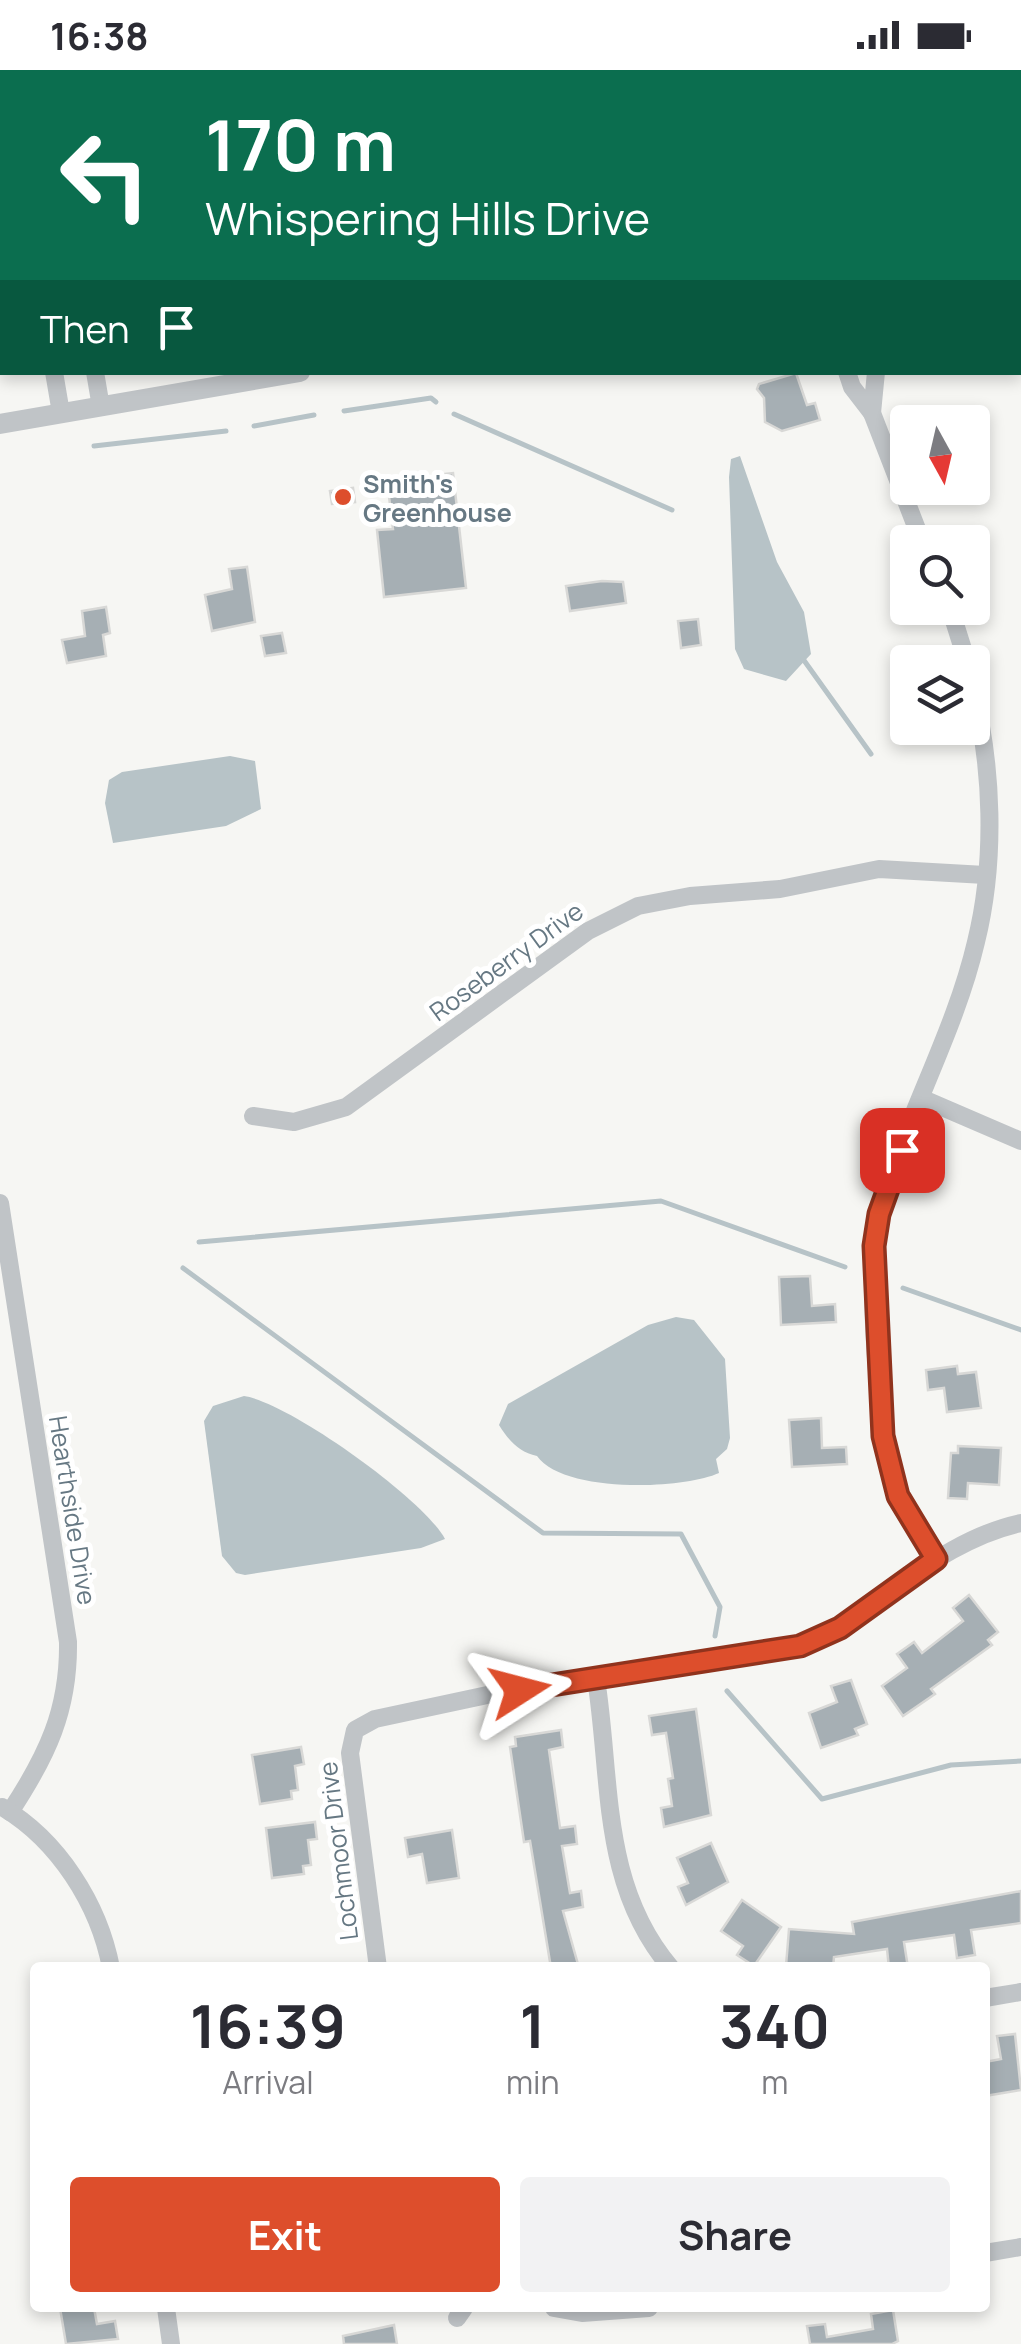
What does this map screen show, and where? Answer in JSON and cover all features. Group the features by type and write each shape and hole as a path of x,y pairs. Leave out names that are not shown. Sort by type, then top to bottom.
{"street":[{"path":"54,375 60,414"},
{"path":"96,375 101,407"},
{"path":"0,424 283,375"},
{"path":"848,375 852,387 872,413 915,525"},
{"path":"872,413 876,375"},
{"path":"936,1559 913,1526 890,1468 883,1436 874,1285 879,1214 921,1098 958,1012 980,922 985,874 986,774 981,745"},
{"name":"Roseberry Drive","path":"252,1116 294,1122 346,1107 588,930 638,906 690,896 780,889 879,869 985,874"},
{"path":"921,1098 1021,1140"},
{"name":"Hearthside Drive","path":"0,1203 69,1670 60,1723 46,1756 5,1809"},
{"path":"666,1962 646,1936 619,1874 596,1678 800,1646 840,1628 936,1559 996,1528 1021,1523"},
{"name":"Lochmoor Drive","path":"377,1962 350,1753 355,1730 402,1713 596,1678"},
{"path":"5,1809 66,1865 100,1928 110,1962"},
{"path":"990,1997 1021,1992"},
{"path":"990,2251 1021,2246"},
{"path":"167,2312 171,2344"}],"shaded area":[{"path":"740,456 777,562 804,612 811,654 786,681 744,669 735,649 729,477 731,459"},
{"path":"230,756 255,761 261,809 226,826 113,843 105,803 109,780 122,772"},
{"path":"676,1317 694,1320 725,1359 730,1438 727,1449 716,1459 719,1473 652,1485 571,1477 515,1445 499,1425 508,1404 648,1325"},
{"path":"244,1396 291,1415 353,1455 411,1501 445,1539 421,1548 245,1575 236,1573 222,1556 204,1421 213,1406"}],"building":[{"path":"797,375 807,405 815,403 820,420 782,431 765,422 759,384"},
{"path":"453,473 466,588 384,597 377,530 393,529 387,480"},
{"path":"353,488 355,502 332,504 330,491"},
{"path":"247,567 255,622 212,631 205,595 232,589 229,569"},
{"path":"623,582 626,603 570,611 566,586"},
{"path":"106,607 110,633 103,635 106,656 67,663 62,640 85,636 82,611"},
{"path":"698,619 701,645 681,648 678,621"},
{"path":"282,633 286,653 265,656 261,636"},
{"path":"810,1276 812,1306 835,1304 836,1322 781,1325 779,1277"},
{"path":"957,1366 958,1374 976,1372 981,1408 947,1412 944,1388 928,1390 926,1370"},
{"path":"821,1418 822,1448 846,1447 847,1464 792,1467 789,1420"},
{"path":"958,1446 1001,1448 999,1485 968,1483 967,1499 948,1498 951,1453 958,1453"},
{"path":"969,1595 998,1632 988,1640 992,1645 931,1689 935,1694 903,1716 882,1686 907,1668 897,1654 914,1642 922,1653 963,1621 953,1608"},
{"path":"851,1680 867,1724 855,1729 858,1735 821,1748 809,1713 837,1702 831,1686"},
{"path":"696,1709 711,1815 664,1827 661,1808 672,1806 668,1779 673,1778 666,1733 652,1735 649,1716"},
{"path":"561,1730 563,1747 549,1750 560,1828 575,1826 577,1844 562,1846 570,1893 581,1891 583,1907 563,1911 577,1962 550,1962 530,1841 524,1842 510,1747 516,1746 515,1737"},
{"path":"301,1747 304,1764 295,1766 298,1790 291,1791 292,1799 260,1804 252,1755"},
{"path":"315,1822 317,1839 308,1840 311,1865 303,1866 304,1874 272,1878 266,1828"},
{"path":"452,1830 459,1878 427,1883 422,1854 408,1857 405,1838"},
{"path":"711,1843 728,1882 686,1905 678,1887 688,1883 677,1858"},
{"path":"1021,1891 1021,1923 971,1930 975,1955 957,1958 954,1935 904,1942 907,1962 888,1962 887,1949 834,1957 834,1962 786,1962 789,1929 854,1934 852,1922"},
{"path":"742,1900 781,1927 757,1962 737,1955 743,1946 721,1931"},
{"path":"1015,2034 1021,2090 990,2095 990,2061 1001,2059 997,2036"},
{"path":"61,2312 95,2312 97,2324 115,2321 118,2339 66,2344"},
{"path":"893,2312 898,2341 810,2344 807,2326 825,2324 827,2337 873,2329 871,2314"},
{"path":"394,2325 397,2344 344,2344 343,2336"}],"waterway":[{"path":"344,411 431,398 436,402"},
{"path":"454,414 672,510"},
{"path":"254,426 314,415"},
{"path":"94,446 226,431"},
{"path":"803,659 871,754"},
{"path":"199,1242 661,1201 845,1267"},
{"path":"183,1268 543,1533 681,1534 720,1607 715,1636"},
{"path":"903,1288 1021,1330"},
{"path":"727,1691 822,1799 951,1765 1021,1761"}],"place":[{"name":"Smith's Greenhouse","path":"343,497"}],"route":[{"path":"520,1690 800,1646 840,1628 936,1559 898,1496 883,1436 874,1246 879,1214 902,1150"}]}
